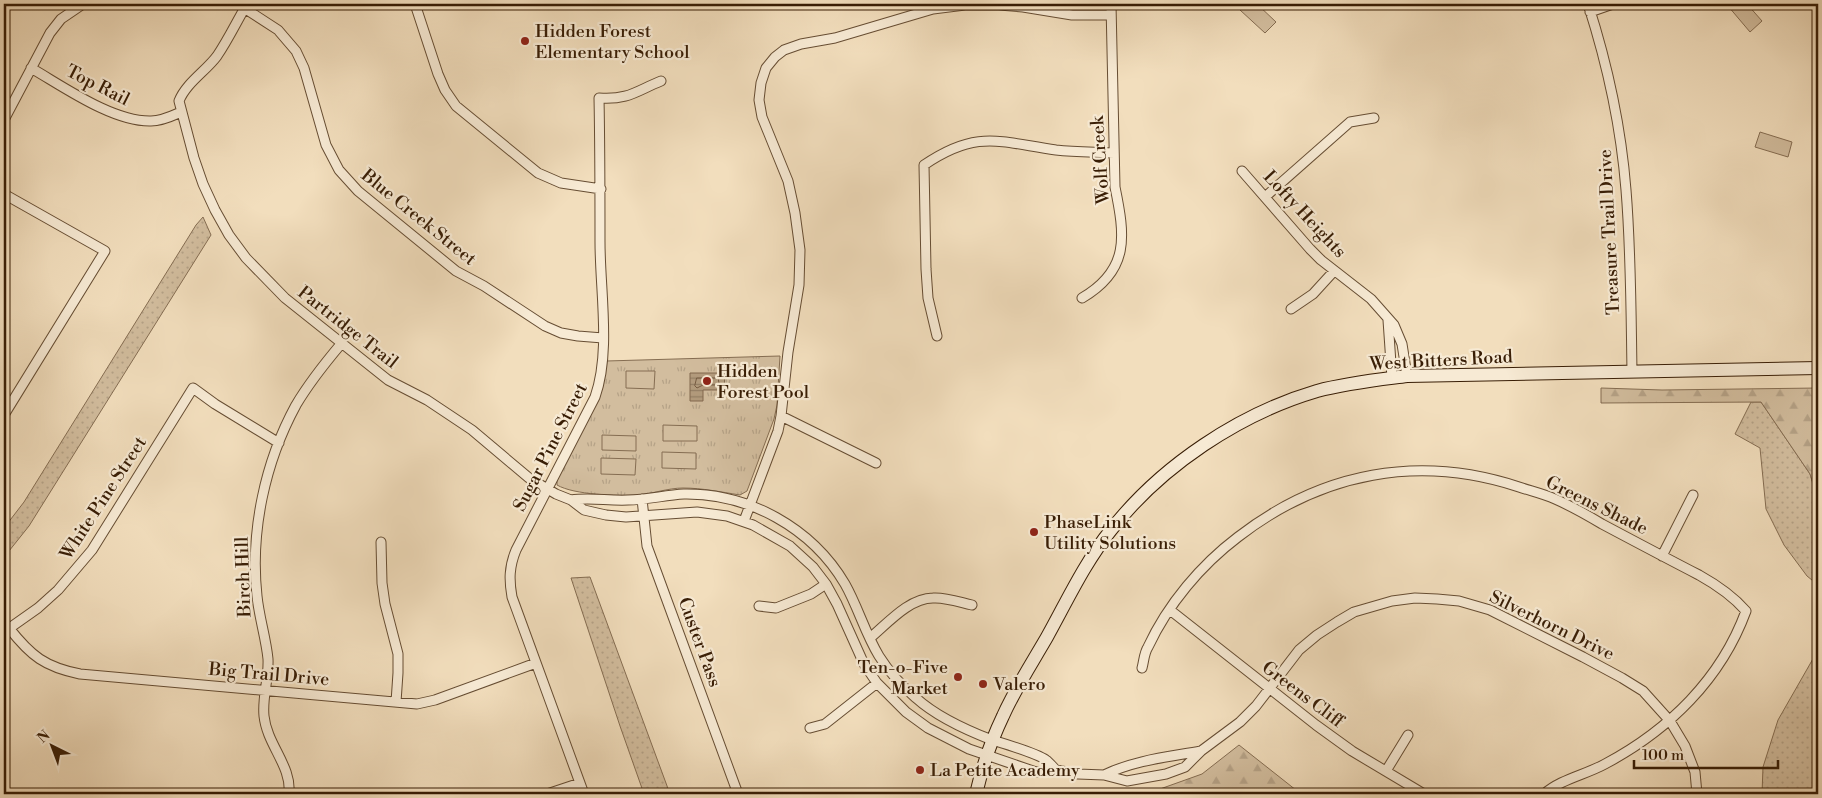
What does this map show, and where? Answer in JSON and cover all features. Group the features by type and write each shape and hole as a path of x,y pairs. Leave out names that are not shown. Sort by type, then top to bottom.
{"main road":[{"name":"West Bitters Road","path":"976,794 987,755 1003,715 1086,567 1111,530 1169,471 1206,442 1233,426 1266,410 1318,391 1359,382 1406,376 1818,368"}],"street":[{"path":"4,120 55,26 83,4"},
{"path":"415,4 438,74 445,90 456,106 538,173 561,183 601,189"},
{"name":"Wolf Creek","path":"1082,298 1104,282 1114,268 1121,250 1120,214 1115,188 1111,4"},
{"path":"1589,8 1613,4"},
{"path":"744,521 771,451 781,416 788,352 799,285 800,250 788,181 762,117 758,100 766,68 774,57 784,50 801,44 835,38 933,9 965,5 998,5 1072,15 1111,15"},
{"path":"181,112 179,102 181,95 218,54 246,6"},
{"name":"Blue Creek Street","path":"246,6 278,30 296,51 304,68 326,145 340,170 358,191 456,271 545,326 561,333 602,338"},
{"name":"Treasure Trail Drive","path":"1589,8 1606,68 1617,121 1626,189 1632,372"},
{"name":"Top Rail","path":"31,68 108,111 132,120 153,121 169,118 181,112"},
{"name":"Sugar Pine Street","path":"584,794 512,597 509,580 511,562 516,550 595,397 600,380 603,362 599,98 625,97 640,92 661,81"},
{"name":"Partridge Trail","path":"181,112 203,184 229,235 256,270 285,298 341,344 388,380 427,400 472,430 529,478 547,490 571,500 584,510 606,516 626,517 697,512 727,516 753,525 790,546 813,567 826,584 864,664 877,683 906,712 928,728 969,749 987,755"},
{"path":"1265,197 1350,122 1374,118"},
{"path":"937,336 928,298 924,165 957,146 985,140 1014,142 1058,150 1114,152"},
{"name":"Lofty Heights","path":"1242,170 1310,249 1371,299 1394,325 1402,344 1406,376"},
{"path":"4,194 105,251 4,416"},
{"path":"1291,309 1313,294 1334,270"},
{"path":"1388,320 1392,378"},
{"path":"1390,339 1398,335"},
{"name":"Birch Hill","path":"289,794 290,788 286,770 272,746 264,716 268,662 257,595 255,560 258,525 264,491 279,443 302,396 341,344"},
{"name":"White Pine Street","path":"7,630 38,608 58,590 92,550 193,388 279,443"},
{"path":"781,416 876,463"},
{"name":"Greens Shade","path":"1142,668 1147,648 1170,610 1207,563 1268,515 1326,487 1376,474 1420,470 1470,474 1502,481 1554,498 1720,587 1734,597 1746,611 1740,628 1718,668 1704,686 1670,721"},
{"name":"Partridge Trail","path":"571,500 587,498 626,500 684,494 705,495 750,504 777,518 811,542 840,575 879,655 891,672 918,700 976,734 993,740"},
{"path":"1662,556 1693,496"},
{"name":"Custer Pass","path":"642,499 648,546 738,794"},
{"path":"381,542 382,583 385,604 398,654 396,702"},
{"path":"759,606 776,608 811,594 826,584"},
{"path":"837,604 852,597"},
{"path":"870,638 918,601 941,598 972,605"},
{"name":"Silverhorn Drive","path":"987,755 1036,772 1056,770 1078,774 1104,775 1127,781 1185,767 1201,750 1240,722 1270,689 1299,650 1317,635 1354,612 1392,601 1437,598 1459,601 1490,610 1583,657 1643,691 1670,721 1685,746 1692,760 1697,794"},
{"name":"Greens Cliff","path":"1170,610 1352,751 1424,794"},
{"name":"Big Trail Drive","path":"7,630 30,653 62,671 417,704 435,700 536,663"},
{"path":"810,728 825,724 877,683"},
{"path":"1544,794 1561,782 1604,765 1639,744 1670,721"},
{"path":"1386,771 1408,735"},
{"name":"Silverhorn Drive","path":"993,740 1044,758 1056,770"},
{"name":"Silverhorn Drive","path":"1104,775 1124,766 1201,750"},
{"path":"1153,759 1157,775"},
{"path":"547,794 580,783"}],"green space":[{"path":"1245,4 1257,4 1276,22 1265,33 1240,10"},
{"path":"1730,4 1747,4 1762,21 1750,32 1728,6"},
{"path":"1760,132 1792,142 1788,157 1755,147"},
{"path":"203,217 211,235 29,526 4,555 4,528 24,502 196,225"},
{"path":"780,356 777,405 774,419 747,491 740,495 704,489 683,488 637,495 619,495 585,493 557,485 557,479 606,361"},
{"path":"626,371 655,371 654,389 626,388"},
{"path":"1601,388 1662,390 1818,388 1818,500 1810,474 1761,402 1601,403"},
{"path":"1751,402 1761,402 1810,474 1818,500 1818,585 1807,576 1784,545 1766,509 1760,448 1735,434"},
{"path":"663,425 697,426 697,441 663,441"},
{"path":"602,435 636,436 636,451 602,450"},
{"path":"662,452 696,453 696,469 662,468"},
{"path":"601,458 636,459 635,475 601,474"},
{"path":"590,577 670,794 644,794 571,578"},
{"path":"1818,650 1818,794 1762,794 1763,767 1778,720"},
{"path":"1239,745 1301,794 1146,794 1202,774"}],"water":[{"name":"Hidden Forest Pool","path":"690,373 725,373 724,390 703,390 703,401 690,401"}],"place":[{"name":"Hidden Forest Elementary School","path":"525,41"},
{"name":"Hidden Forest Pool","path":"707,381"},
{"name":"PhaseLink Utility Solutions","path":"1034,532"},
{"name":"Ten-o-Five Market","path":"958,677"},
{"name":"Valero","path":"983,684"},
{"name":"La Petite Academy","path":"920,770"}]}
